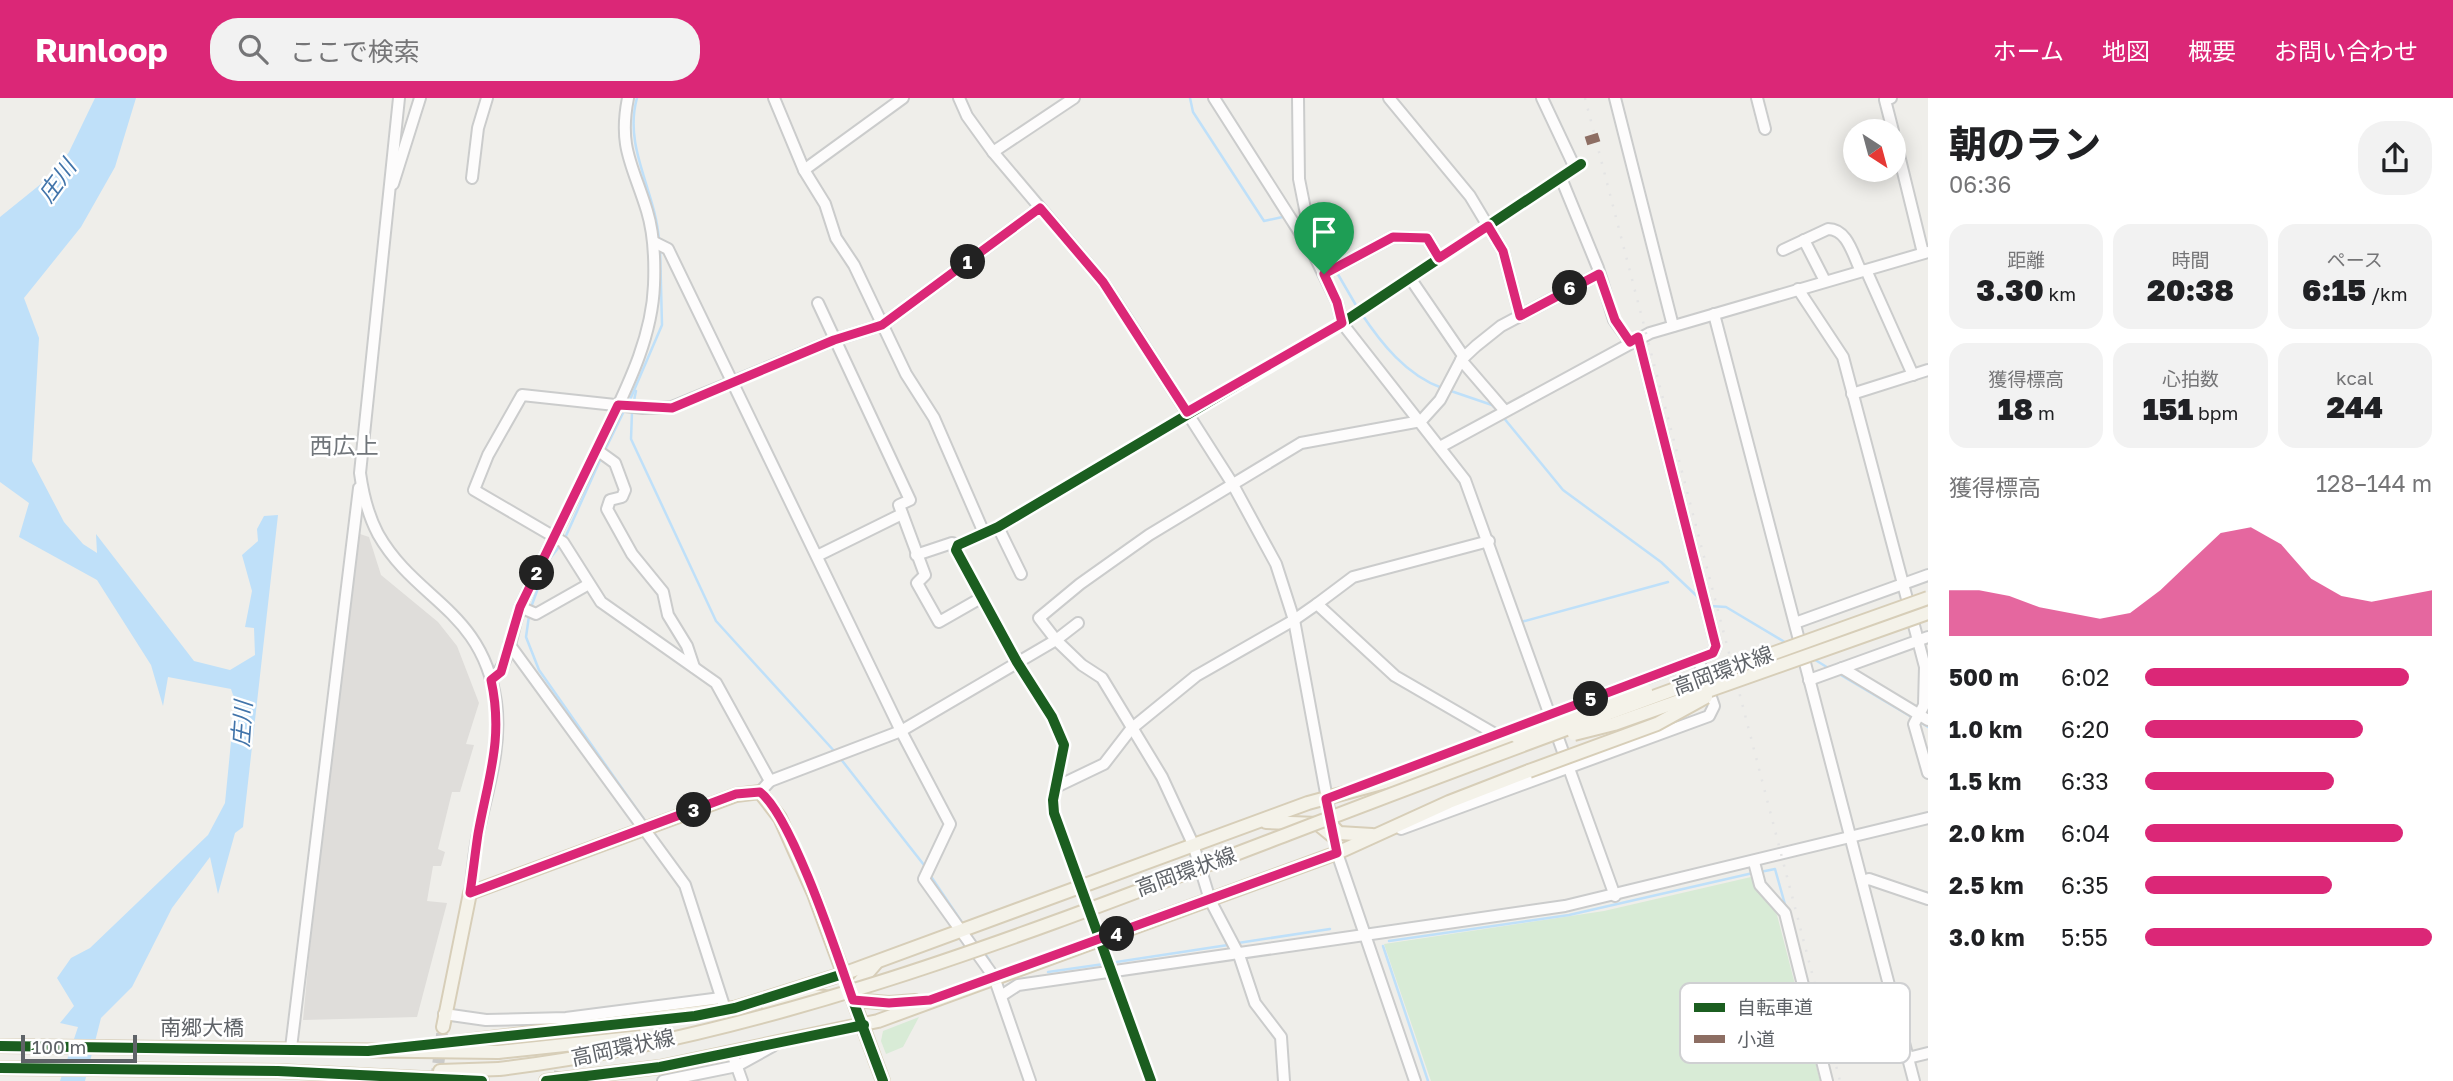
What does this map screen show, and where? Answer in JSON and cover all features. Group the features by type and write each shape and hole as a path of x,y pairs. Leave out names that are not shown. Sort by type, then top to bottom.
{"main road":[{"name":"高岡環状線","path":"318,1072 499,1069 570,1060 717,1028 894,978 1183,874 1518,742 1928,598"},
{"name":"高岡環状線","path":"1518,742 1614,724 1928,613"},
{"path":"546,1081 660,1067 864,1025 1337,853 1529,771 1657,724 1743,677"},
{"path":"368,1051 671,1018 843,974 1255,822 1362,787 1426,771 1518,742"},
{"path":"444,1021 470,893 736,794 760,792 766,797 786,831 814,894 883,1081"},
{"path":"1255,822 1311,823 1339,833 1380,833"},
{"path":"836,1031 853,998 882,958"},
{"path":"727,1005 758,1007 806,996 889,1003 930,1000"},
{"name":"高岡環状線","path":"368,1051 498,1052 717,1028"},
{"name":"南郷大橋","path":"0,1046 368,1051"},
{"name":"南郷大橋","path":"0,1068 318,1072"},
{"path":"318,1072 482,1081"}],"street":[{"path":"285,1048 360,473 399,98"},
{"path":"388,193 399,172 420,98"},
{"path":"472,178 478,128 487,98"},
{"path":"491,680 501,672 520,607 618,405 649,330 654,285 654,242 648,212 624,149 624,119 628,98"},
{"path":"774,98 804,170 825,204 836,238 854,265 906,373 934,418 984,533"},
{"path":"804,170 904,98"},
{"path":"959,98 967,116 992,152 1103,282 1232,483 1276,564 1294,620 1337,853 1415,1081"},
{"path":"992,152 1074,98"},
{"path":"1214,98 1314,255 1337,302 1342,323 1465,480 1615,896"},
{"path":"1298,98 1299,179 1314,255"},
{"path":"1389,98 1470,196 1503,251 1520,316"},
{"path":"916,555 951,543 958,545 998,527 1187,412 1342,323 1578,166 1542,98"},
{"path":"1615,98 1673,326"},
{"path":"1757,98 1765,129"},
{"path":"1890,119 1885,100 1891,98"},
{"path":"1362,787 1402,768 1698,659 1713,653 1716,646 1634,340 1615,320 1561,178"},
{"path":"1440,447 1634,340 1673,326 1925,253 1906,182"},
{"path":"770,781 716,683 601,602 563,542 474,490 488,454 522,395 672,408 834,340 882,325 1040,208"},
{"path":"1783,250 1828,229 1836,229 1844,234 1913,375"},
{"path":"1324,274 1393,237 1427,238 1439,258"},
{"path":"1804,240 1825,281"},
{"path":"654,242 668,249 901,731 950,824 924,879 994,977 1030,1081"},
{"path":"1283,1081 1281,1037 1255,1003 1238,955 1210,900 1194,845 1162,778 1102,678 1082,665 1056,640 1039,618 1080,583 1149,535 1301,443 1421,421 1440,400 1463,358 1502,326 1599,274"},
{"path":"1410,278 1463,358 1505,411"},
{"path":"1798,289 1843,357 1903,583 1923,639 1924,705 1920,719 1928,774"},
{"path":"818,303 910,499 898,505 925,575 917,583 939,622 981,598"},
{"path":"1714,314 1889,983"},
{"path":"1853,394 1928,370"},
{"path":"597,450 615,463 625,490 622,497 610,500 607,509 632,554 663,592 668,615 687,646 694,667"},
{"path":"360,473 364,498 378,534 401,564 459,618 474,640 491,680 498,727 496,750 478,833 470,893"},
{"path":"817,556 902,514"},
{"path":"998,527 1021,574"},
{"path":"1056,787 1104,764 1131,729 1196,676 1294,620 1353,577 1489,541"},
{"path":"958,545 956,550 981,598 1052,717 1064,745 1054,813 1151,1081"},
{"path":"1795,623 1928,575"},
{"path":"520,607 536,614 589,584"},
{"path":"1317,604 1395,676 1495,734"},
{"path":"760,792 770,781 901,731 1056,640 1078,623"},
{"path":"1809,680 1923,639"},
{"path":"444,1021 566,1018 727,1005 685,885 646,828 509,644"},
{"path":"1380,833 1404,828 1647,740 1713,712 1698,659"},
{"path":"1842,668 1920,719"},
{"path":"1625,686 1647,740"},
{"path":"1001,996 1018,985 1520,913 1615,896 1928,818"},
{"path":"1754,862 1760,885 1785,912 1803,983"},
{"path":"1863,881 1868,879 1928,899"},
{"path":"663,1081 737,1066 777,1043"},
{"path":"732,1053 742,1081"},
{"path":"1910,1058 1928,1053"},
{"path":"1823,1063 1827,1081"},
{"path":"1909,1063 1914,1081"}],"shaded area":[{"path":"357,533 369,537 381,575 438,622 457,646 479,703 466,744 474,745 460,792 452,792 438,849 445,852 441,866 433,866 427,901 447,903 417,1017 303,1020 323,809"}],"green space":[{"path":"1751,877 1777,915 1795,983 1680,983 1680,1063 1815,1063 1820,1081 1431,1081 1384,944 1604,911"},
{"path":"919,1017 903,1047 886,1054 881,1041 883,1031"}],"water":[{"name":"庄川","path":"95,98 136,98 115,167 81,227 24,298 39,338 32,461 64,522 83,544 97,553 96,534 194,661 230,670 255,655 254,628 245,627 252,591 242,555 258,541 257,529 264,516 278,515 243,827 235,833 218,894 210,857 172,908 132,987 101,1018 85,1081 60,1081 78,1027 60,1023 74,1006 57,978 71,958 90,948 208,835 225,803 235,701 231,689 168,677 163,706 151,665 97,580 19,537 29,503 0,482 0,217 52,175 69,152"}],"waterway":[{"path":"637,98 634,134 657,223 659,241"},
{"path":"1190,98 1193,112 1264,221 1287,216"},
{"path":"1310,220 1320,226 1334,264"},
{"path":"629,402 662,325 660,247"},
{"path":"1336,271 1357,307"},
{"path":"1361,313 1396,357 1417,375 1442,388"},
{"path":"1448,390 1492,405 1499,412"},
{"path":"633,405 636,391"},
{"path":"604,452 624,411"},
{"path":"632,412 631,439 716,621 836,753"},
{"path":"1503,417 1563,490 1661,562 1700,599"},
{"path":"565,538 601,458"},
{"path":"530,610 548,561 562,543"},
{"path":"1521,622 1668,582"},
{"path":"1710,606 1726,607 1788,644"},
{"path":"529,616 526,637 539,670 647,824"},
{"path":"1812,658 1830,669"},
{"path":"1839,674 1915,719"},
{"path":"1920,722 1928,727"},
{"path":"840,758 924,865"},
{"path":"1760,872 1775,869 1786,908"},
{"path":"1389,941 1569,915 1753,873"},
{"path":"932,878 961,921"},
{"path":"1238,943 1330,929"},
{"path":"1110,963 1228,945"},
{"path":"1383,946 1428,1081"},
{"path":"983,951 990,961"},
{"path":"1048,972 1104,964"}],"tunnel":[{"path":"558,1081 565,1024"},
{"path":"436,1081 443,1027"}],"railway":[{"path":"1585,98 1815,983"},
{"path":"1835,1063 1840,1081"}],"marked path":[{"path":"1586,141 1599,137"}],"cycle path":[{"path":"1151,1081 1054,813 1053,800 1064,745 1052,717 1017,662 956,550 958,545 998,527 1342,323 1581,164"},
{"path":"0,1046 368,1051 695,1016 735,1008 843,974 883,1081"},
{"path":"546,1081 660,1067 864,1025"},
{"path":"0,1068 278,1071 482,1081"}],"district":[{"name":"西広上","path":"344,446"}],"route":[{"path":"1040,208 1103,282 1187,412 1342,323 1337,302 1324,274 1393,237 1427,238 1439,258 1488,226 1503,251 1507,277 1520,316 1599,274 1615,320 1630,342 1638,337 1703,591 1716,646 1713,653 1402,768 1362,787 1326,799 1337,853 930,1000 889,1003 853,1000 814,894 780,818 760,792 736,794 470,893 478,833 496,750 498,727 491,680 501,672 520,607 618,405 672,408 834,340 882,325 1040,208"}]}
